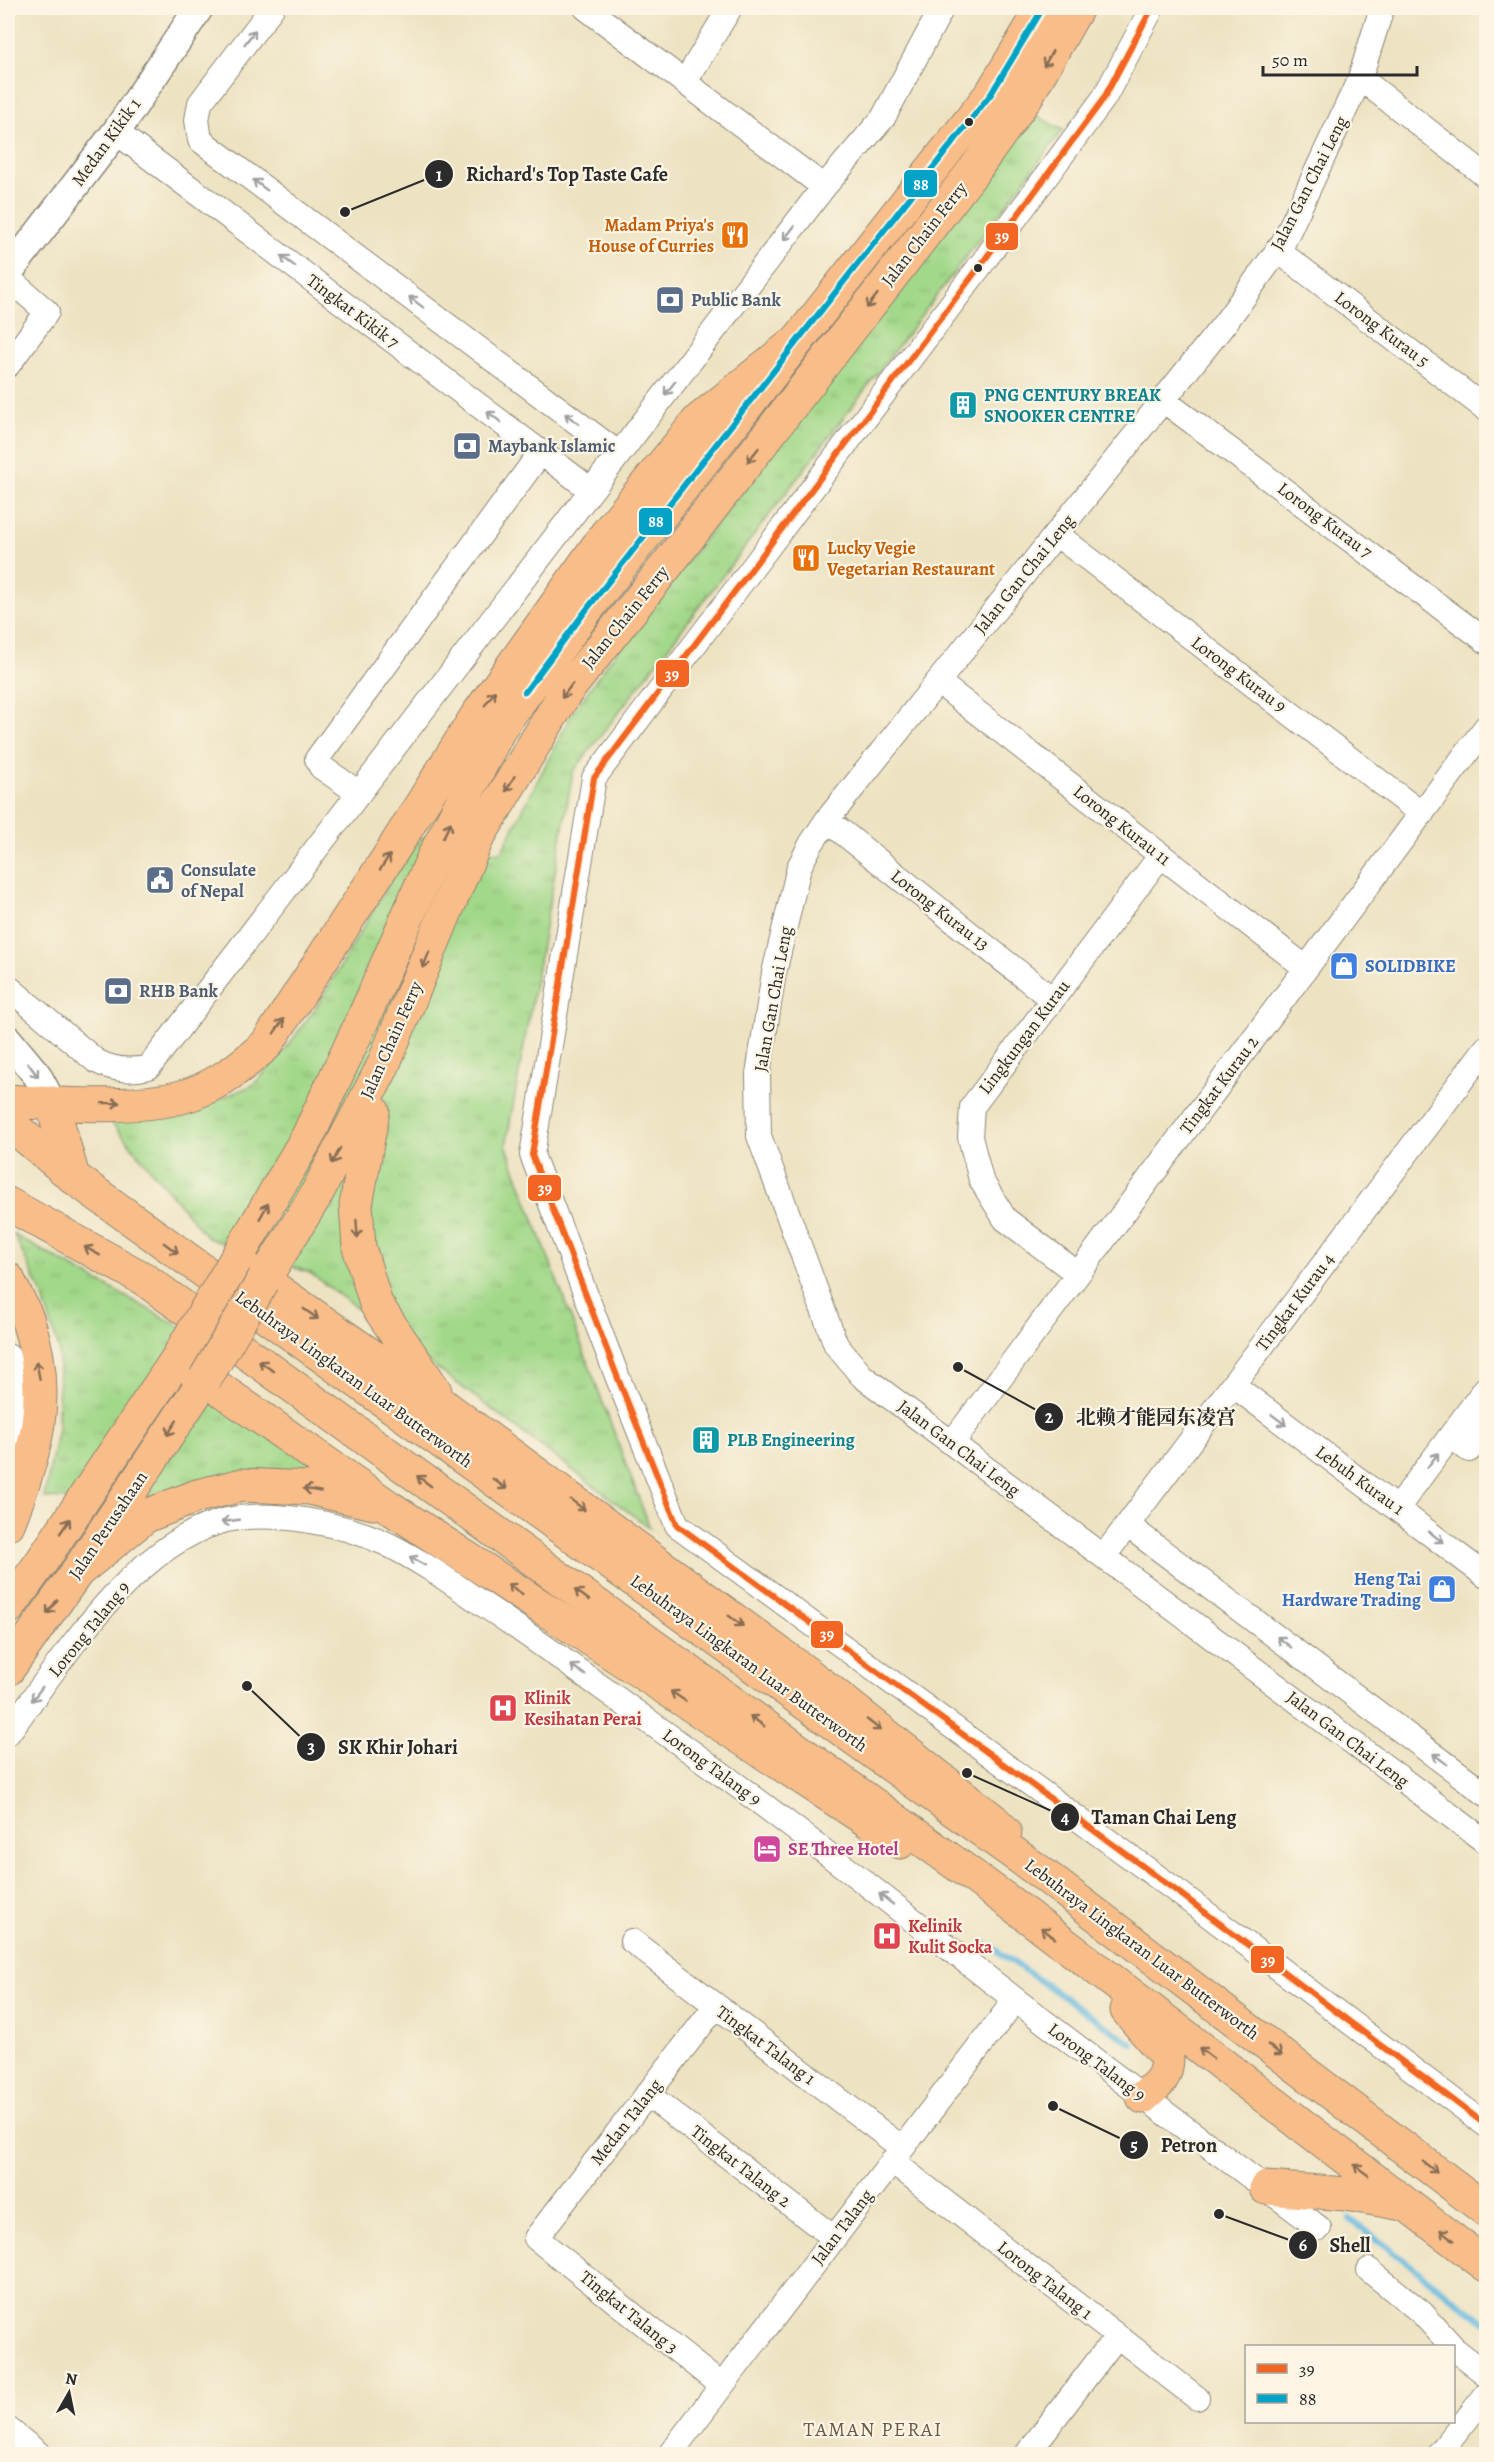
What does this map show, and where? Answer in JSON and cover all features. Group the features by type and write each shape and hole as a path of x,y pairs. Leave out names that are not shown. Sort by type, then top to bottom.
{"main road":[{"name":"Jalan Chain Ferry","path":"177,1359 308,1136 364,1017 433,858 501,726 586,609 991,94 1043,8"},
{"name":"Jalan Chain Ferry","path":"205,1379 316,1195 382,1068 477,839 565,693 667,566 975,168 1025,99 1077,8"},
{"path":"8,1101 146,1102 172,1099 194,1093 240,1068 266,1045 476,717 607,532 699,420 798,340"},
{"path":"382,1068 363,1156 356,1205 359,1247 376,1304 447,1408"},
{"path":"52,1103 72,1177"},
{"name":"Lebuhraya Lingkaran Luar Butterworth","path":"8,1122 72,1177 1044,1875 1486,2210"},
{"path":"8,1204 144,1279 1009,1902 1486,2265"},
{"path":"235,1261 447,1408 828,1689 993,1820 1044,1875"},
{"path":"8,1280 28,1321 42,1391 39,1428 21,1492 8,1524"},
{"path":"177,1359 389,1507 952,1876 1009,1902"},
{"name":"Jalan Perusahaan","path":"8,1608 177,1359"},
{"name":"Jalan Perusahaan","path":"8,1669 77,1572 205,1379"},
{"path":"77,1572 146,1516 197,1496 243,1485 309,1488 389,1507"},
{"path":"1087,1963 1167,2057 1167,2070 1161,2082 1143,2097"},
{"path":"1266,2188 1346,2194 1408,2205"}],"street":[{"name":"Medan Kikik 1","path":"8,273 116,132 199,8"},
{"path":"272,8 200,103 197,120 200,140 619,454"},
{"path":"585,8 824,187"},
{"path":"685,82 730,8"},
{"path":"8,987 96,1061 111,1069 149,1067 824,187 883,118 942,8"},
{"path":"1152,8 1104,98 594,778 532,1155 677,1525 1191,1902 1486,2125"},
{"name":"Jalan Gan Chai Leng","path":"1382,8 1360,78 1321,166 1283,243 1225,322 827,820 811,844 800,867 774,973 758,1074 759,1136 836,1345 862,1376 1486,1842"},
{"path":"1360,78 1486,176"},
{"name":"Tingkat Kikik 7","path":"116,132 591,490"},
{"name":"Lorong Kurau 5","path":"1277,250 1486,409"},
{"path":"8,278 48,312 8,365"},
{"name":"Lorong Kurau 7","path":"1163,400 1486,641"},
{"path":"359,793 321,767 317,759 541,452"},
{"name":"Lorong Kurau 9","path":"1056,534 1422,814"},
{"name":"Lorong Kurau 11","path":"938,682 1306,968"},
{"name":"Tingkat Kurau 2","path":"952,1443 1486,727"},
{"name":"Lorong Kurau 13","path":"827,820 1052,999"},
{"name":"Lingkungan Kurau","path":"1078,1274 1005,1219 981,1180 970,1137 972,1107 1161,855"},
{"path":"8,1040 37,1075 52,1103"},
{"name":"Tingkat Kurau 4","path":"1104,1556 1486,1047"},
{"path":"8,1356 20,1402 26,1468"},
{"name":"Lebuh Kurau 1","path":"1233,1385 1398,1507 1486,1576"},
{"path":"1398,1507 1486,1388"},
{"path":"1451,1436 1469,1450 1486,1426"},
{"name":"Lorong Talang 9","path":"8,1733 83,1630 139,1569 177,1542 219,1522 271,1515 331,1526 383,1542 428,1567 515,1625 744,1789 1015,2000 1319,2228"},
{"path":"1127,1525 1486,1794"},
{"name":"Tingkat Talang 1","path":"632,1941 897,2155"},
{"name":"Jalan Talang","path":"670,2454 1015,2000"},
{"name":"Medan Talang","path":"536,2238 715,2007"},
{"name":"Tingkat Talang 2","path":"647,2094 834,2238"},
{"name":"Lorong Talang 1","path":"897,2155 1117,2336 1197,2398"},
{"name":"Tingkat Talang 3","path":"536,2238 722,2386"},
{"path":"1369,2270 1422,2313 1450,2345"},
{"path":"1027,2454 1117,2336"},
{"path":"1455,2351 1486,2374"},
{"path":"1439,2454 1486,2395"},
{"path":"8,2429 39,2454"}],"green space":[{"path":"1035,115 1063,130 573,772 506,1145 650,1528 310,1273 208,1238 107,1117 191,1111 253,1085 284,1051 317,1006 391,880 422,837 501,853 571,715 610,660"},
{"path":"14,1235 188,1331 167,1356 326,1473 272,1469 190,1486 148,1502 44,1498 58,1428 59,1350 42,1294"}],"waterway":[{"path":"987,1944 1132,2044"},
{"path":"1350,2219 1486,2323"}],"transit line":[{"name":"88","path":"525,692 587,609 991,94 1043,8"},
{"name":"39","path":"1152,8 1104,98 594,778 532,1155 677,1525 1182,1895 1486,2125"}],"place":[{"name":"Richard's Top Taste Cafe","path":"345,212"},
{"name":"Madam Priya's House of Curries","path":"735,235"},
{"name":"Public Bank","path":"670,300"},
{"name":"PNG CENTURY BREAK SNOOKER CENTRE","path":"963,405"},
{"name":"Maybank Islamic","path":"467,446"},
{"name":"Lucky Vegie Vegetarian Restaurant","path":"806,558"},
{"name":"Consulate of Nepal","path":"160,880"},
{"name":"SOLIDBIKE","path":"1344,966"},
{"name":"RHB Bank","path":"118,991"},
{"name":"北赖才能园东凌宫","path":"958,1367"},
{"name":"PLB Engineering","path":"706,1440"},
{"name":"Heng Tai Hardware Trading","path":"1442,1589"},
{"name":"SK Khir Johari","path":"247,1686"},
{"name":"Klinik Kesihatan Perai","path":"503,1708"},
{"name":"Taman Chai Leng","path":"967,1773"},
{"name":"SE Three Hotel","path":"767,1849"},
{"name":"Kelinik Kulit Socka","path":"887,1936"},
{"name":"Petron","path":"1053,2106"},
{"name":"Shell","path":"1219,2214"}],"district":[{"name":"TAMAN PERAI","path":"873,2429"}]}
